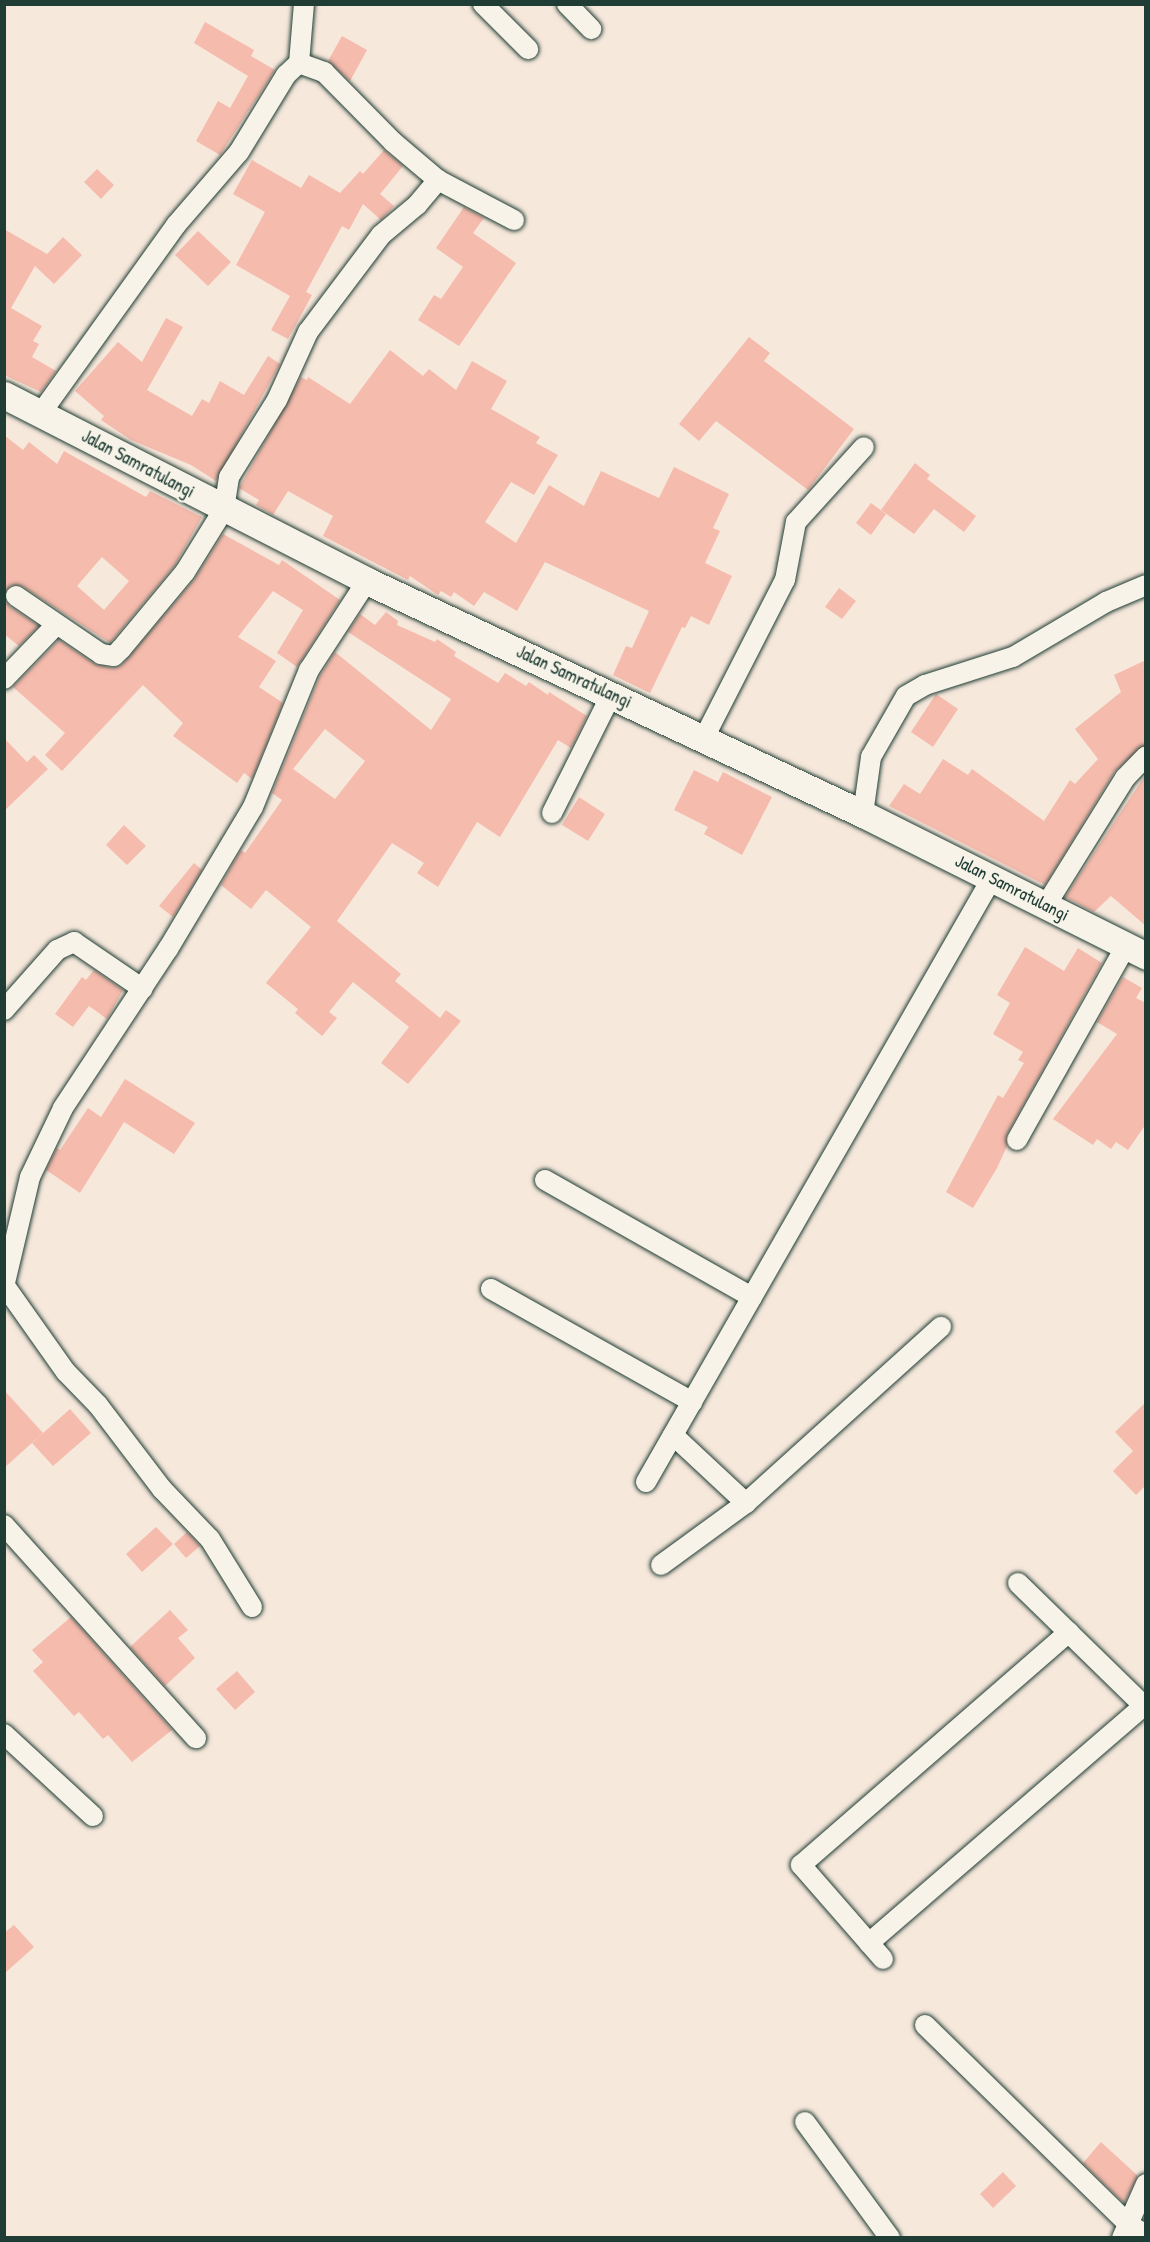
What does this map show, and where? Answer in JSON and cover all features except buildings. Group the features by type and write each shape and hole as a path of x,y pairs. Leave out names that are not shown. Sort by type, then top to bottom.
{"main road":[{"name":"Jalan Samratulangi","path":"4,395 367,581 863,814 1136,951"}],"street":[{"path":"41,413 176,225 239,152 286,75 299,63 304,4"},
{"path":"483,4 528,50"},
{"path":"567,4 591,29"},
{"path":"299,63 324,72 393,142 438,180 514,220"},
{"path":"16,596 101,654 114,656 184,572 224,509 229,477 277,400 308,332 381,235 417,206 438,180"},
{"path":"704,738 785,580 796,522 864,447"},
{"path":"252,1607 210,1539 162,1489 98,1405 66,1372 5,1286 30,1178 47,1140 106,1037 143,989 253,807 309,670 367,581"},
{"path":"863,814 871,757 906,696 925,685 1013,657 1106,602 1146,585"},
{"path":"4,679 57,624"},
{"path":"552,813 611,695"},
{"path":"1046,905 1125,778 1146,756"},
{"path":"646,1482 992,878"},
{"path":"4,1010 57,951 74,942 143,989"},
{"path":"1017,1140 1136,951"},
{"path":"545,1180 752,1298"},
{"path":"491,1289 692,1402"},
{"path":"661,1565 746,1503 941,1326"},
{"path":"674,1435 746,1503"},
{"path":"4,1525 196,1738"},
{"path":"869,1943 1145,1707 1018,1583"},
{"path":"883,1959 801,1865 1069,1632"},
{"path":"4,1734 93,1816"},
{"path":"926,2025 1125,2231 1146,2235"},
{"path":"805,2122 890,2238"},
{"path":"1125,2231 1146,2184"}]}
